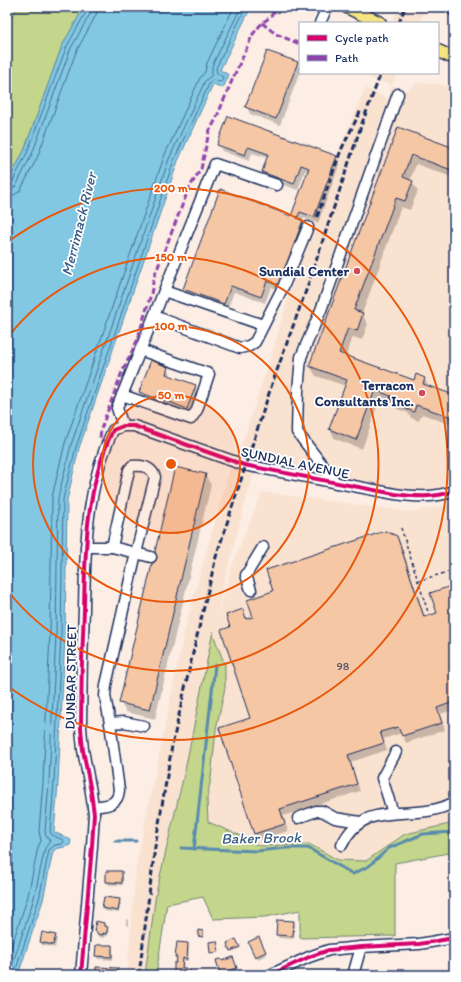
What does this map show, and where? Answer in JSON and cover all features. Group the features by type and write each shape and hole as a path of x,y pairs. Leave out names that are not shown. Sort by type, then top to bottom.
{"main road":[{"path":"347,7 378,22"},
{"path":"439,51 454,58"}],"street":[{"path":"320,22 327,7"},
{"path":"450,7 454,11"},
{"path":"336,483 297,432 301,357 321,310 398,94"},
{"path":"123,426 117,408 215,164 277,185"},
{"path":"154,316 240,348 249,346 255,342 284,285 308,227"},
{"path":"164,291 263,325"},
{"path":"122,395 191,419 198,410 209,374 140,350"},
{"name":"SUNDIAL AVENUE","path":"123,426 134,426 244,466 417,497 438,496 454,491"},
{"name":"DUNBAR STREET","path":"81,975 92,846 93,807 83,750 81,728 86,546 90,502 95,481 105,449 113,430 123,426"},
{"path":"93,807 113,803 119,797 110,723 105,696 136,553 155,476 148,468 132,466 129,470 112,547"},
{"path":"86,546 112,547 151,557"},
{"path":"251,590 246,575 263,547"},
{"path":"110,723 124,722 144,726"},
{"path":"393,813 382,778 396,752"},
{"path":"342,845 346,835 352,828 366,818 393,813 422,812 446,806 454,802"},
{"path":"298,818 316,811 322,811 335,818 360,822"},
{"path":"270,975 309,957 329,950 412,944 454,938"},
{"path":"353,975 361,947"}],"path":[{"path":"401,528 429,615"},
{"path":"418,581 454,570"}],"shaded area":[{"path":"398,7 425,7 419,22 392,22"},
{"path":"371,74 397,74 392,85 369,78"},
{"name":"Sundial Center","path":"417,83 440,84 454,88 454,486 429,491 413,492 257,461 238,455 271,357 301,254 337,156 365,88 388,99 392,85 407,90"},
{"path":"230,468 253,475 227,570 216,618 231,568 262,492 412,512 454,503 454,823 405,834 366,861 338,860 309,844 259,846 239,835 208,822 207,798 211,778 216,729 225,688 225,665 213,634 185,770 156,893 145,975 127,975 136,867 185,628"}],"green space":[{"path":"17,7 84,7 62,46 24,151 7,184 7,26"},
{"path":"213,631 225,665 225,688 216,729 211,778 207,798 208,822 239,835 259,846 309,844 338,860 366,861 405,834 454,823 454,852 395,863 395,936 300,938 300,910 265,917 213,919 203,897 167,904 156,975 145,975 156,893 185,770"}],"water":[{"name":"Merrimack River","path":"84,7 251,7 220,70 229,75 223,88 213,84 178,161 79,448 67,500 65,635 58,783 54,832 71,840 70,845 53,851 43,900 18,975 7,975 7,184 24,151 62,46"}],"building":[{"path":"267,51 298,62 276,119 245,107"},
{"path":"228,116 337,156 314,217 300,212 297,218 303,220 286,266 290,268 285,280 280,279 278,285 267,281 261,297 231,286 224,304 183,289 220,189 291,216 309,168 301,165 294,184 262,172 268,154 248,147 245,155 217,145"},
{"name":"Sundial Center","path":"398,127 454,148 454,171 411,155 403,177 413,181 405,201 396,198 354,310 363,313 357,331 348,328 339,353 414,380 416,374 425,378 423,384 454,395 454,418 416,405 414,412 404,408 405,405 390,399 391,396 375,390 356,440 329,429 347,380 309,366"},
{"path":"151,360 168,367 166,374 196,385 187,409 165,400 163,407 153,403 155,398 139,392"},
{"path":"175,467 206,474 150,710 119,703"},
{"path":"385,531 397,536 424,617 437,613 430,593 454,585 454,705 453,702 437,708 442,723 402,736 398,727 380,732 384,743 348,755 357,784 280,809 285,824 254,834 219,728 250,718 221,630 230,627 226,615 243,609 246,619 253,617 247,600 273,591 266,570"},
{"path":"106,871 122,871 122,883 106,882"},
{"path":"104,897 120,899 118,911 102,908"},
{"path":"277,920 294,921 293,936 276,935"},
{"path":"96,921 104,923 104,926 108,927 106,934 97,934 97,932 94,931"},
{"path":"198,930 203,931 203,937 198,936"},
{"path":"42,932 56,935 53,945 40,942"},
{"path":"259,937 266,952 255,957 248,942"},
{"path":"236,939 240,947 230,951 227,943"},
{"path":"217,941 219,952 210,953 209,942"},
{"path":"177,942 188,943 187,959 183,958 182,968 186,968 186,971 191,971 191,975 174,975 174,963 176,963 177,957 175,957"},
{"path":"96,945 112,945 112,957 95,956"},
{"path":"233,957 237,968 220,974 216,960 221,959 222,961"},
{"path":"96,967 118,968 117,975 96,975"}],"waterway":[{"name":"Baker Brook","path":"194,849 215,665"},
{"name":"Baker Brook","path":"181,848 257,851 286,848 308,848 353,874 369,866 389,848 423,834 454,832"},
{"name":"Baker Brook","path":"115,841 136,841"}],"railway":[{"path":"399,22 405,7"},
{"path":"139,975 155,847 172,746 216,557 272,384 308,285 361,126 381,74"},
{"path":"317,217 341,150 361,110"}],"marked path":[{"path":"107,443 100,438 101,429 122,372 137,341 151,294 154,277 189,188 201,169 209,132 253,34 278,7"},
{"path":"262,23 276,34 299,44"}],"cycle path":[{"path":"81,975 94,814 83,750 81,728 86,541 92,496 97,473 113,430 123,426 134,426 244,465 395,494 425,496 439,495 454,491"},
{"path":"270,975 309,957 329,950 419,944 454,938"}],"place":[{"name":"Sundial Center","path":"357,271"},
{"name":"Terracon Consultants Inc.","path":"422,393"}]}
